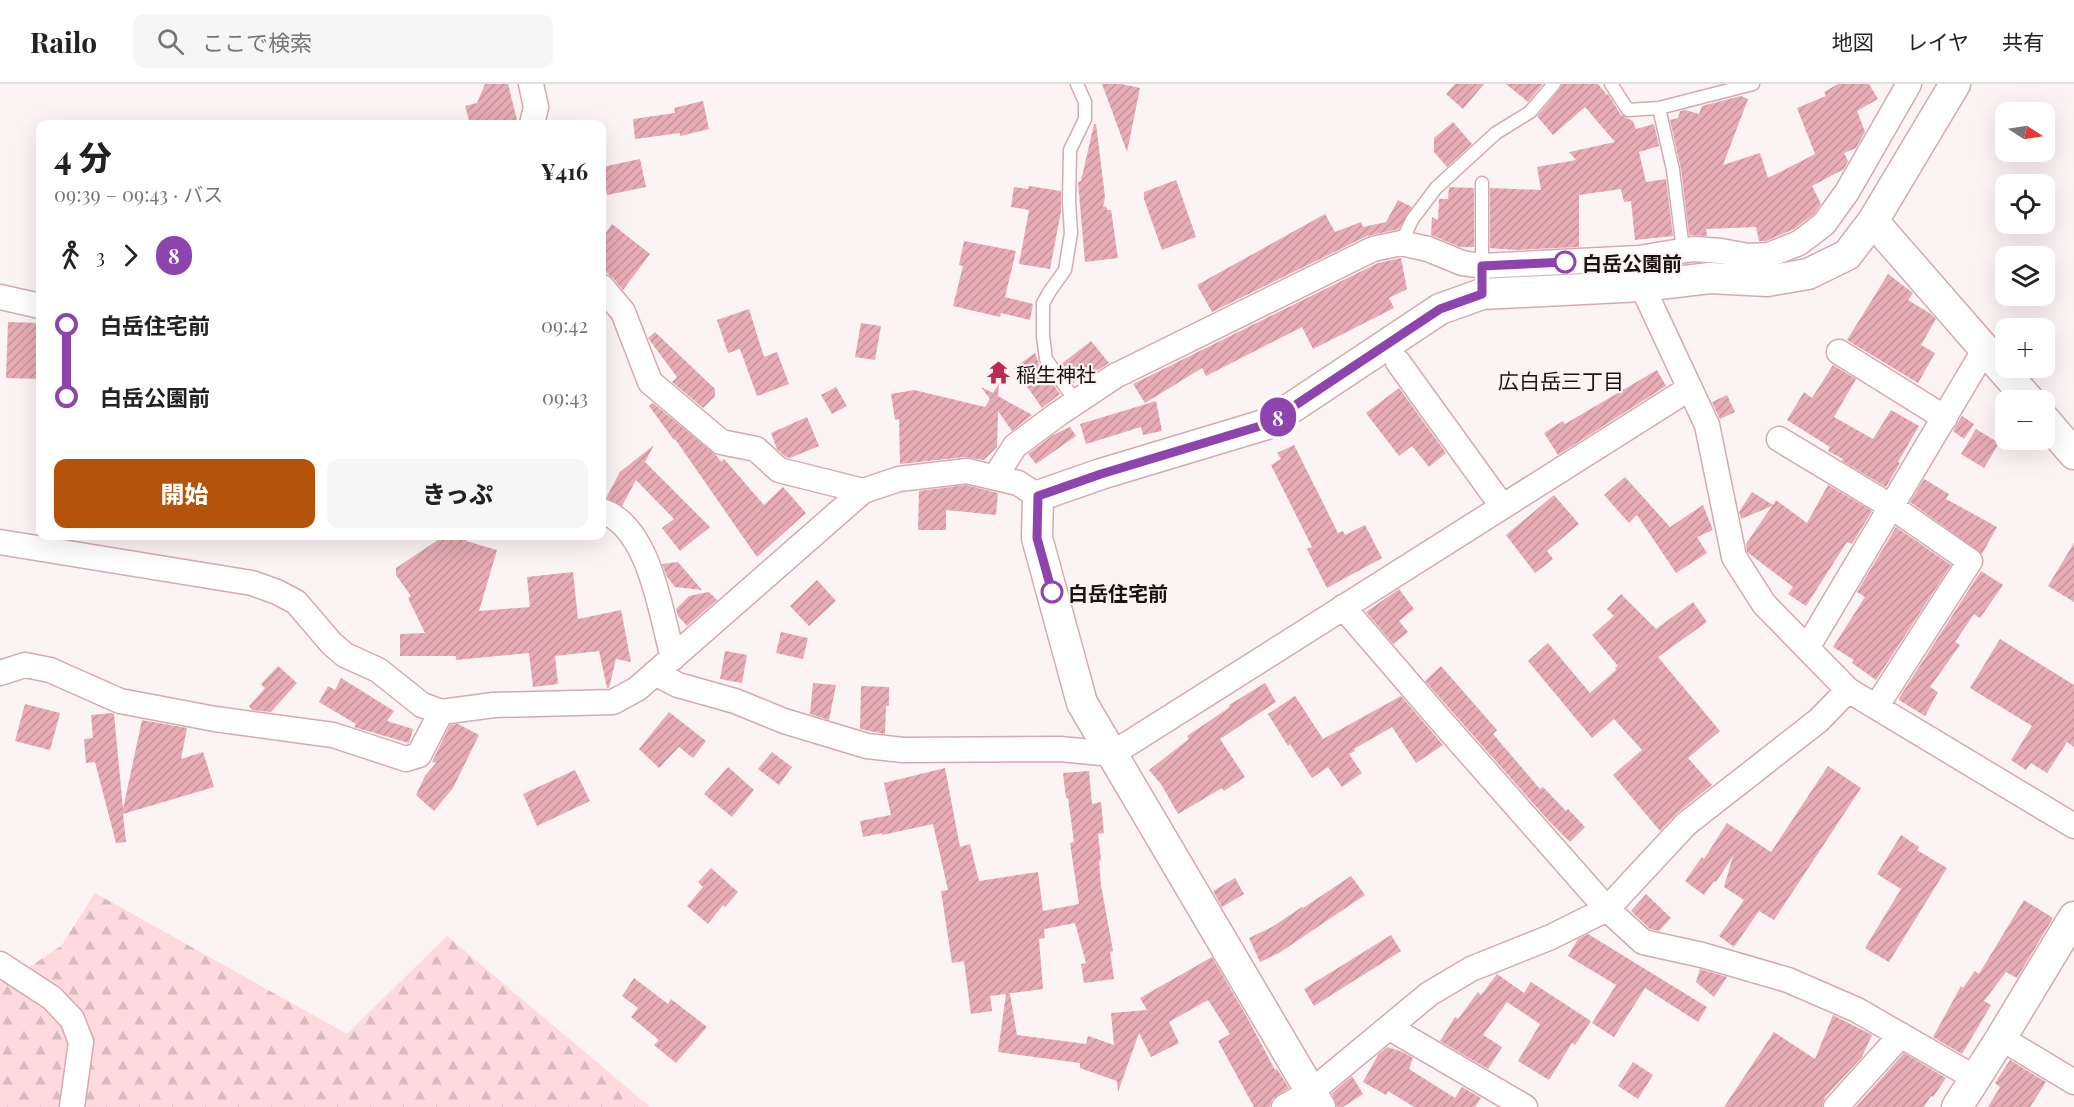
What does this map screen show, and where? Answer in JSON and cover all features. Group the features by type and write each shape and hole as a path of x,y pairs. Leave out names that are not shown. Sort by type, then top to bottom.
{"street":[{"path":"531,84 536,107 533,120"},
{"path":"1038,496 1101,474 1267,424 1482,280 1640,270 1710,278 1767,281 1808,274 1847,255 1873,221 1955,84"},
{"path":"1640,270 1683,250 1721,251 1748,256 1769,255 1799,243 1824,224 1847,192 1903,86"},
{"path":"1847,192 2020,390"},
{"path":"995,477 1015,446 1115,376 1373,249 1401,243 1428,249 1462,263 1482,280"},
{"path":"1640,270 1707,424 1734,557 1764,604 1848,690 2074,826"},
{"path":"606,292 623,312 650,382 721,442 756,449 779,470 863,491"},
{"path":"0,297 36,305"},
{"path":"1808,648 1985,349"},
{"path":"1839,352 1945,418"},
{"path":"1398,362 1502,506"},
{"path":"606,512 613,515 628,531 647,560 664,665 678,685 735,701 784,721 867,746 903,750 1060,749 1112,754 1690,388"},
{"path":"2055,432 2074,454"},
{"path":"1779,440 1892,507 1970,561 1876,707"},
{"path":"0,542 252,583 277,592 296,602 345,655 378,669 422,705 441,712 494,705 613,702 637,689 863,491 899,479 967,471 1018,483 1038,496"},
{"path":"1038,496 1037,538 1082,703 1316,1099"},
{"path":"1343,607 1607,909 1643,942 1702,955 1788,980 1857,1010 1975,1078"},
{"path":"0,673 25,665 50,670 120,701 215,719 333,735 406,759 418,755 441,712"},
{"path":"1284,1107 1316,1099 1429,994 1471,969 1551,937 1607,909 1686,824 1820,720 1848,690"},
{"path":"1957,1107 2074,917"},
{"path":"0,964 52,998 72,1018 81,1042 72,1107"},
{"path":"1390,1028 1525,1107"},
{"path":"1836,1107 1901,1035"},
{"path":"2001,1038 2074,1082"}],"lane":[{"path":"1076,402 1046,359 1043,303 1065,270 1071,233 1070,150 1086,119 1085,102 1077,84"},
{"path":"1401,243 1412,220 1436,188 1496,133 1530,112 1554,84"},
{"path":"1611,84 1628,110 1659,108 1753,84"},
{"path":"1659,108 1673,170 1683,250"},
{"path":"1482,183 1482,280"}],"green space":[{"path":"95,893 347,1034 447,936 650,1107 0,1107 0,982 9,981 62,945"}],"building":[{"path":"485,84 508,84 517,120 469,120 465,106 477,103"},
{"path":"1102,84 1121,84 1140,88 1127,152"},
{"path":"1455,84 1484,84 1463,109 1446,94"},
{"path":"1506,84 1543,84 1528,102"},
{"path":"1562,84 1598,84 1608,94 1621,115 1633,121 1636,129 1654,124 1659,146 1639,152 1646,182 1666,179 1673,236 1635,240 1631,201 1624,202 1621,189 1579,195 1579,247 1515,250 1490,248 1490,188 1541,190 1537,167 1576,160 1569,152 1615,142 1585,107 1553,135 1537,116"},
{"path":"1838,84 1869,84 1878,99 1857,111 1865,132 1856,148 1844,153 1848,161 1844,169 1812,186 1821,204 1814,214 1794,229 1766,241 1759,241 1756,227 1706,229 1707,236 1689,235 1681,169 1670,120 1678,118 1680,111 1686,110 1699,114 1702,106 1741,96 1748,99 1723,165 1760,153 1768,178 1815,154 1797,108 1826,96 1824,92"},
{"path":"703,101 709,129 680,136 680,133 635,139 633,119 675,113 674,108"},
{"path":"1453,122 1472,144 1447,167 1434,152 1434,138"},
{"path":"1094,124 1096,124 1105,197 1103,207 1106,206 1107,210 1111,210 1118,258 1085,262 1078,182 1081,181"},
{"path":"640,159 646,187 607,195 606,166"},
{"path":"1176,180 1196,237 1162,250 1144,199 1144,192"},
{"path":"1029,186 1061,191 1061,211 1050,269 1019,264 1029,210 1011,207 1014,187 1028,189"},
{"path":"1449,187 1474,188 1474,247 1460,247 1431,235 1432,217 1438,220 1439,199 1448,199"},
{"path":"1398,200 1412,207 1399,229 1367,236 1212,312 1197,285 1325,214 1335,232 1361,222 1363,227 1386,222"},
{"path":"612,224 650,254 623,290 606,272 606,232"},
{"path":"964,241 1016,251 1005,297 1033,304 1030,320 1001,313 1000,317 953,306 963,266 959,265"},
{"path":"1401,258 1407,289 1389,298 1394,308 1313,349 1302,327 1206,376 1202,368 1145,403 1133,384 1378,263"},
{"path":"1888,274 1913,293 1908,300 1936,319 1921,345 1935,353 1918,383 1847,340"},
{"path":"749,309 764,357 777,352 789,384 757,396 740,349 728,353 717,320"},
{"path":"8,322 36,323 36,379 6,378"},
{"path":"861,323 881,326 875,360 855,357"},
{"path":"655,332 715,389 715,396 703,408 672,382 677,377 648,338"},
{"path":"1091,341 1109,363 1084,379 1081,376 1073,383 1060,365"},
{"path":"1035,353 1039,364 1060,394 1042,408 1014,368"},
{"path":"1833,365 1856,379 1834,417 1873,439 1891,410 1919,426 1886,487 1842,461 1843,459 1828,451 1830,447 1787,420 1804,392 1812,398"},
{"path":"1657,370 1666,386 1558,455 1544,433 1563,421 1565,424"},
{"path":"999,383 998,396 1032,415 1012,431 998,411 997,447 984,460 965,457 900,464 899,419 895,420 891,394 914,390 985,407 990,399 981,387 993,393"},
{"path":"836,387 847,406 832,414 821,395"},
{"path":"1399,388 1446,453 1429,467 1412,446 1399,456 1366,413"},
{"path":"1727,395 1735,412 1720,419 1712,402"},
{"path":"1156,401 1162,431 1143,435 1141,427 1086,444 1080,424"},
{"path":"653,403 716,455 721,462 724,459 764,505 783,487 806,513 757,557 675,439 649,406"},
{"path":"1962,416 1974,424 1964,439 1953,431"},
{"path":"807,417 819,446 790,458 786,457 777,449 771,433"},
{"path":"1070,427 1076,436 1036,464 1028,454 1053,435"},
{"path":"1976,429 1995,441 1995,450 1984,468 1961,454"},
{"path":"654,445 645,462 710,527 680,551 662,528 674,519 636,480 622,506 606,498 620,472"},
{"path":"1294,445 1338,533 1343,531 1345,535 1365,525 1382,558 1327,588 1307,549 1312,547 1271,465 1281,459 1277,453"},
{"path":"1625,477 1670,527 1703,505 1713,530 1697,537 1707,553 1676,573 1637,515 1629,523 1604,495"},
{"path":"1924,479 1949,494 1946,499 1997,527 1982,554 1910,502"},
{"path":"966,485 998,493 996,515 946,510 946,530 918,530 919,491"},
{"path":"1828,485 1872,511 1852,544 1847,542 1806,606 1788,594 1793,587 1747,552 1746,544 1772,506 1741,519 1739,512 1752,492 1773,505 1776,500 1807,523"},
{"path":"1554,495 1579,524 1547,551 1553,559 1535,573 1506,535"},
{"path":"1896,527 1951,565 1876,680 1852,663 1854,660 1833,647 1865,597 1857,592"},
{"path":"438,540 467,540 497,550 479,611 530,607 527,577 573,572 578,619 621,610 631,662 616,659 609,688 607,688 599,651 555,656 558,684 533,687 529,653 456,660 456,656 400,656 400,634 425,633 408,598 411,596 396,575 396,568"},
{"path":"2074,543 2074,602 2048,586"},
{"path":"678,562 702,590 675,587 667,577 662,564"},
{"path":"1981,571 2003,585 1980,618 1974,614 1955,642 1960,645 1930,687 1938,692 1925,716 1899,698"},
{"path":"817,580 836,601 809,626 790,606"},
{"path":"1399,589 1414,609 1399,621 1408,632 1393,644 1366,612"},
{"path":"709,592 717,600 687,626 678,616 676,609 689,596"},
{"path":"1621,594 1656,629 1693,602 1707,622 1658,657 1720,731 1688,758 1712,785 1677,813 1660,831 1613,775 1642,750 1614,719 1592,738 1528,661 1548,643 1590,693 1618,666 1592,635 1614,616 1607,609"},
{"path":"781,632 808,638 803,659 776,653"},
{"path":"2000,639 2074,685 2074,747 2067,742 2047,773 2031,763 2026,770 2011,760 2032,726 1970,688"},
{"path":"725,651 747,655 742,683 720,679"},
{"path":"278,666 297,683 271,712 252,710 249,706 265,688 261,684"},
{"path":"1441,666 1497,730 1493,734 1540,789 1543,787 1585,827 1570,842 1425,681"},
{"path":"341,678 394,711 387,721 413,729 409,743 354,727 356,724 319,702 328,686 335,690"},
{"path":"813,683 836,685 829,720 810,714"},
{"path":"1265,683 1276,702 1220,739 1245,777 1224,791 1222,788 1178,814 1161,784 1149,770 1189,739 1187,736 1230,707 1229,705"},
{"path":"861,686 889,687 885,734 860,729"},
{"path":"1295,696 1323,739 1401,696 1443,745 1416,763 1392,727 1349,754 1362,773 1342,787 1328,767 1312,778 1268,714"},
{"path":"25,704 60,713 50,750 15,741"},
{"path":"669,712 706,741 693,758 679,747 659,768 639,749"},
{"path":"114,714 123,809 142,720 187,728 181,759 203,752 214,787 123,814 126,842 116,843 95,762 86,763 84,739 93,738 91,715"},
{"path":"458,724 479,735 453,788 434,811 416,795 425,776 436,763 432,762 450,725"},
{"path":"772,752 792,767 779,785 758,769"},
{"path":"1828,766 1861,788 1774,920 1759,911 1734,947 1719,936 1744,900 1724,887 1733,856 1716,882 1714,881 1704,895 1685,881 1702,857 1704,859 1727,823 1771,852"},
{"path":"728,767 754,790 732,817 704,794"},
{"path":"945,768 960,847 970,844 979,881 1038,872 1043,911 1079,904 1070,843 1074,842 1063,773 1089,771 1092,804 1101,802 1104,833 1098,834 1101,860 1099,861 1113,951 1110,952 1114,979 1084,983 1081,964 1086,963 1075,923 1044,929 1045,938 1039,939 1043,989 990,996 992,1011 971,1014 964,961 952,963 941,891 948,890 933,824 863,837 860,821 891,815 884,783"},
{"path":"575,770 590,801 537,826 523,794"},
{"path":"1901,835 1919,847 1917,850 1947,868 1889,962 1865,948 1901,889 1877,874"},
{"path":"711,868 738,892 725,907 723,905 708,924 687,906 703,887 698,882"},
{"path":"1351,876 1365,895 1279,953 1260,962 1249,938 1272,927"},
{"path":"1235,878 1244,894 1222,907 1213,891"},
{"path":"1646,894 1671,918 1659,931 1650,929 1631,911"},
{"path":"2024,900 2053,918 2017,978 2006,972 1984,1001 1991,1005 1962,1054 1933,1037 1961,986 1963,988 1975,971 1979,974"},
{"path":"1588,934 1707,1007 1698,1022 1645,988 1614,1037 1592,1023 1616,985 1568,956 1578,939"},
{"path":"1391,935 1401,951 1314,1006 1304,989"},
{"path":"1212,957 1275,1070 1277,1069 1289,1088 1272,1099 1270,1107 1254,1107 1218,1041 1230,1034 1208,1000 1169,1022 1179,1043 1151,1057 1139,1033 1118,1092 1117,1081 1080,1068 1080,1063 998,1052 1006,994 1010,994 1017,1035 1086,1044 1088,1036 1114,1045 1111,1013 1147,1010 1140,998"},
{"path":"1700,969 1727,977 1714,997 1696,982"},
{"path":"1497,974 1524,993 1531,982 1591,1021 1575,1045 1572,1043 1549,1080 1518,1061 1540,1024 1507,1002 1483,1035 1502,1047 1488,1069 1440,1041 1455,1017 1458,1019 1478,992 1481,995"},
{"path":"634,978 668,1004 671,999 707,1027 676,1063 654,1045 659,1040 631,1017 638,1008 622,996"},
{"path":"1833,1015 1872,1035 1862,1057 1825,1097 1822,1107 1724,1107 1774,1032 1815,1059"},
{"path":"1387,1047 1413,1058 1409,1069 1455,1098 1462,1087 1481,1098 1475,1107 1414,1107 1388,1091 1386,1095 1363,1082 1378,1055"},
{"path":"1904,1053 1946,1078 1933,1097 1931,1096 1924,1107 1856,1107"},
{"path":"2010,1060 2046,1082 2030,1107 1988,1107 2000,1087 1995,1083"},
{"path":"1633,1062 1653,1075 1638,1099 1618,1086"},
{"path":"1352,1076 1363,1094 1343,1107 1337,1107 1332,1093"}],"bus line":[{"name":"8","path":"1052,592 1037,538 1038,496 1101,474 1267,424 1440,309 1482,294 1482,266 1565,262"}],"place":[{"name":"白岳公園前","path":"1565,262"},
{"name":"稲生神社","path":"998,373"},
{"name":"白岳住宅前","path":"1052,592"}],"district":[{"name":"広白岳三丁目","path":"1561,380"}]}
